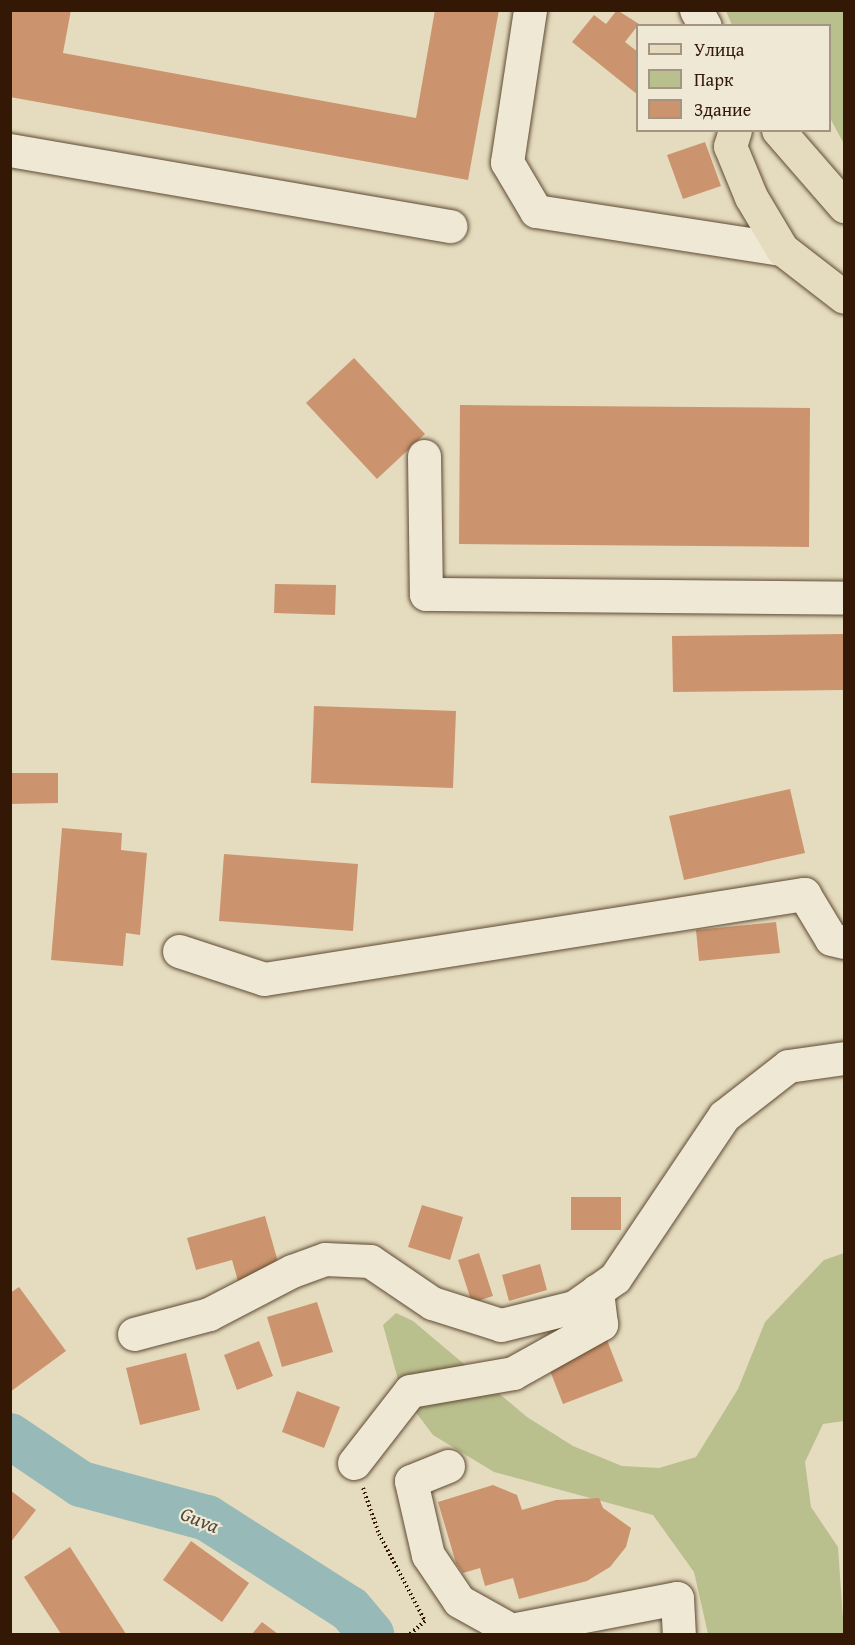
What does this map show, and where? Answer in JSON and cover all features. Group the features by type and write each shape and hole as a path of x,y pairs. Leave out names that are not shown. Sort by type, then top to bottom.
{"main road":[{"path":"734,132 730,146 751,197 782,249 844,297"},
{"path":"780,132 844,206"}],"lane":[{"path":"530,10 507,162 536,211 782,249"},
{"path":"696,10 704,24"},
{"path":"10,150 450,226"},
{"path":"424,456 426,594 844,598"},
{"path":"179,951 264,979 804,894 831,939 844,942"},
{"path":"134,1334 209,1314 292,1270 325,1259 369,1261 432,1303 501,1324 574,1307 615,1278 724,1116 788,1066 844,1058"},
{"path":"354,1463 410,1391 513,1373 601,1324 597,1290"},
{"path":"448,1466 411,1481 428,1555 459,1601 511,1630 677,1598 679,1635"}],"path":[{"path":"354,1463 379,1534 425,1621 410,1635"}],"green space":[{"path":"726,11 844,11 844,144 831,120 831,24 732,24"},
{"path":"844,1253 844,1421 823,1424 805,1462 811,1507 838,1547 844,1634 708,1634 694,1572 653,1515 494,1472 433,1435 402,1394 383,1325 396,1313 413,1321 527,1417 573,1446 622,1466 659,1468 696,1457 738,1389 765,1322 824,1260"}],"building":[{"path":"10,10 71,10 63,53 416,118 435,10 499,10 468,180 10,97"},
{"path":"617,10 639,24 636,24 636,28 625,42 636,50 636,93 572,42 594,15 606,24"},
{"path":"705,142 721,186 683,199 667,155"},
{"path":"354,358 425,434 377,479 306,403"},
{"path":"460,405 810,408 809,547 459,544"},
{"path":"275,584 336,585 335,615 274,613"},
{"path":"844,634 844,690 673,692 672,636"},
{"path":"314,706 456,711 453,788 311,783"},
{"path":"10,773 58,773 58,803 10,804"},
{"path":"790,789 805,853 684,880 669,816"},
{"path":"62,828 122,833 121,850 147,853 140,935 126,933 123,966 51,960"},
{"path":"224,854 358,864 353,931 219,921"},
{"path":"776,922 780,953 699,961 696,930"},
{"path":"571,1197 621,1197 621,1230 571,1230"},
{"path":"422,1205 463,1217 450,1260 408,1247"},
{"path":"265,1216 280,1269 238,1281 232,1260 196,1270 187,1238"},
{"path":"479,1253 493,1296 472,1303 458,1260"},
{"path":"540,1264 547,1290 509,1301 502,1275"},
{"path":"19,1287 66,1351 10,1392 10,1293"},
{"path":"317,1302 333,1352 282,1367 267,1317"},
{"path":"607,1340 623,1381 563,1404 547,1363"},
{"path":"259,1341 273,1376 237,1390 224,1355"},
{"path":"186,1353 200,1410 140,1425 126,1368"},
{"path":"297,1391 340,1407 324,1448 282,1432"},
{"path":"493,1485 517,1495 522,1510 556,1500 599,1498 603,1508 631,1528 626,1547 610,1567 587,1581 519,1599 513,1578 485,1586 480,1568 463,1573 456,1563 438,1502"},
{"path":"10,1490 36,1510 10,1543"},
{"path":"191,1541 249,1583 222,1622 163,1580"},
{"path":"70,1547 126,1634 61,1634 24,1577"},
{"path":"262,1622 278,1634 252,1634"}],"waterway":[{"name":"Guva","path":"10,1436 81,1484 207,1518 350,1609 371,1634"}]}
